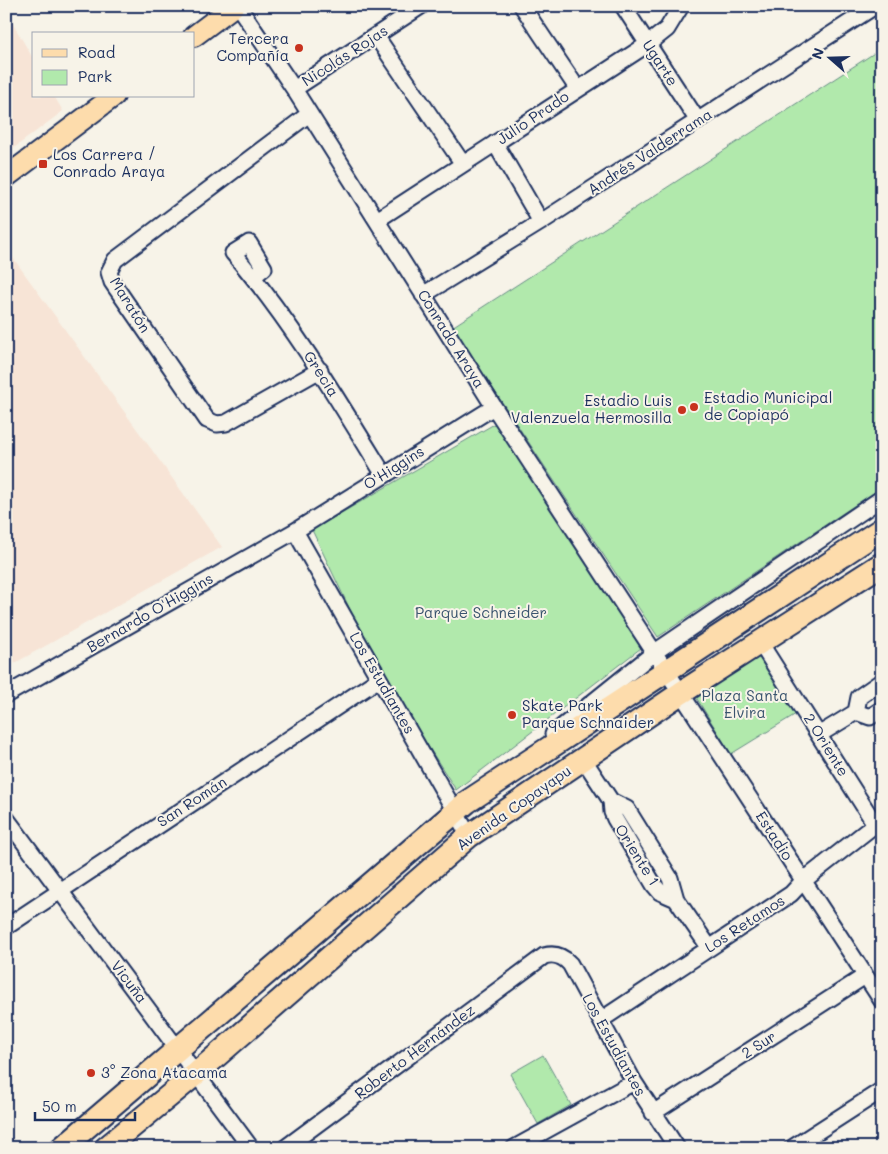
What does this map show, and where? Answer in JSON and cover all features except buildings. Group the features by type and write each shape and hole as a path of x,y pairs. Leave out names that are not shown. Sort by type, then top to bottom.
{"highway":[{"name":"Avenida Copayapu","path":"62,1148 462,807 661,662 882,529"},
{"name":"Avenida Copayapu","path":"106,1148 197,1073 469,836 584,760 681,692 882,564"},
{"path":"159,1104 173,1079 179,1049"}],"main road":[{"path":"195,35 236,6"},
{"path":"6,177 111,98"}],"street":[{"name":"Conrado Araya","path":"236,6 294,89 494,407 661,662"},
{"name":"Nicolás Rojas","path":"294,89 421,6"},
{"path":"522,6 577,88"},
{"name":"Ugarte","path":"623,6 698,121"},
{"name":"Julio Prado","path":"376,220 577,88 648,44 666,29 681,6"},
{"name":"Andrés Valderrama","path":"423,295 541,222 875,6"},
{"path":"376,36 463,164"},
{"name":"Maratón","path":"309,114 115,260 109,275 207,420 226,423 320,370"},
{"path":"495,143 541,222"},
{"name":"Grecia","path":"253,277 320,370 384,474"},
{"name":"O'Higgins","path":"295,530 494,407"},
{"name":"Avenida Copayapu","path":"661,662 882,498"},
{"name":"Los Estudiantes","path":"295,530 379,679 462,807 469,836"},
{"name":"Bernardo O'Higgins","path":"6,695 295,530"},
{"name":"2 Oriente","path":"760,641 878,822"},
{"name":"Estadio","path":"661,662 882,1001"},
{"name":"San Román","path":"6,927 379,679"},
{"path":"820,734 856,712 859,697 882,681"},
{"path":"856,712 870,716 882,709"},
{"name":"Oriente 1","path":"584,760 611,801 627,810 670,878 676,899 709,947"},
{"name":"Vicuña","path":"6,818 251,1148"},
{"name":"Los Retamos","path":"601,1020 791,894 803,881 878,822"},
{"name":"Los Estudiantes","path":"544,956 552,954 566,960 634,1082 677,1148"},
{"name":"Roberto Hernández","path":"285,1148 544,956"},
{"name":"2 Sur","path":"653,1113 865,976"},
{"path":"514,1148 634,1082"},
{"path":"792,1148 882,1090"}],"shaded area":[{"path":"6,12 32,57 32,98 55,98 63,111 6,154"},
{"path":"6,248 222,547 6,668"}],"green space":[{"name":"Estadio Municipal de Copiapó","path":"882,48 882,487 658,637 452,327"},
{"name":"Parque Schneider","path":"496,423 641,648 456,790 377,666 312,530"},
{"name":"Plaza Santa Elvira","path":"759,654 796,714 731,754 694,694"},
{"path":"543,1055 571,1105 538,1124 510,1074"}],"place":[{"name":"Tercera Compañía","path":"299,48"},
{"name":"Los Carrera / Conrado Araya","path":"43,164"},
{"name":"Estadio Municipal de Copiapó","path":"694,407"},
{"name":"Estadio Luis Valenzuela Hermosilla","path":"682,410"},
{"name":"Skate Park Parque Schnaider","path":"512,715"},
{"name":"3° Zona Atacama","path":"91,1073"}]}
